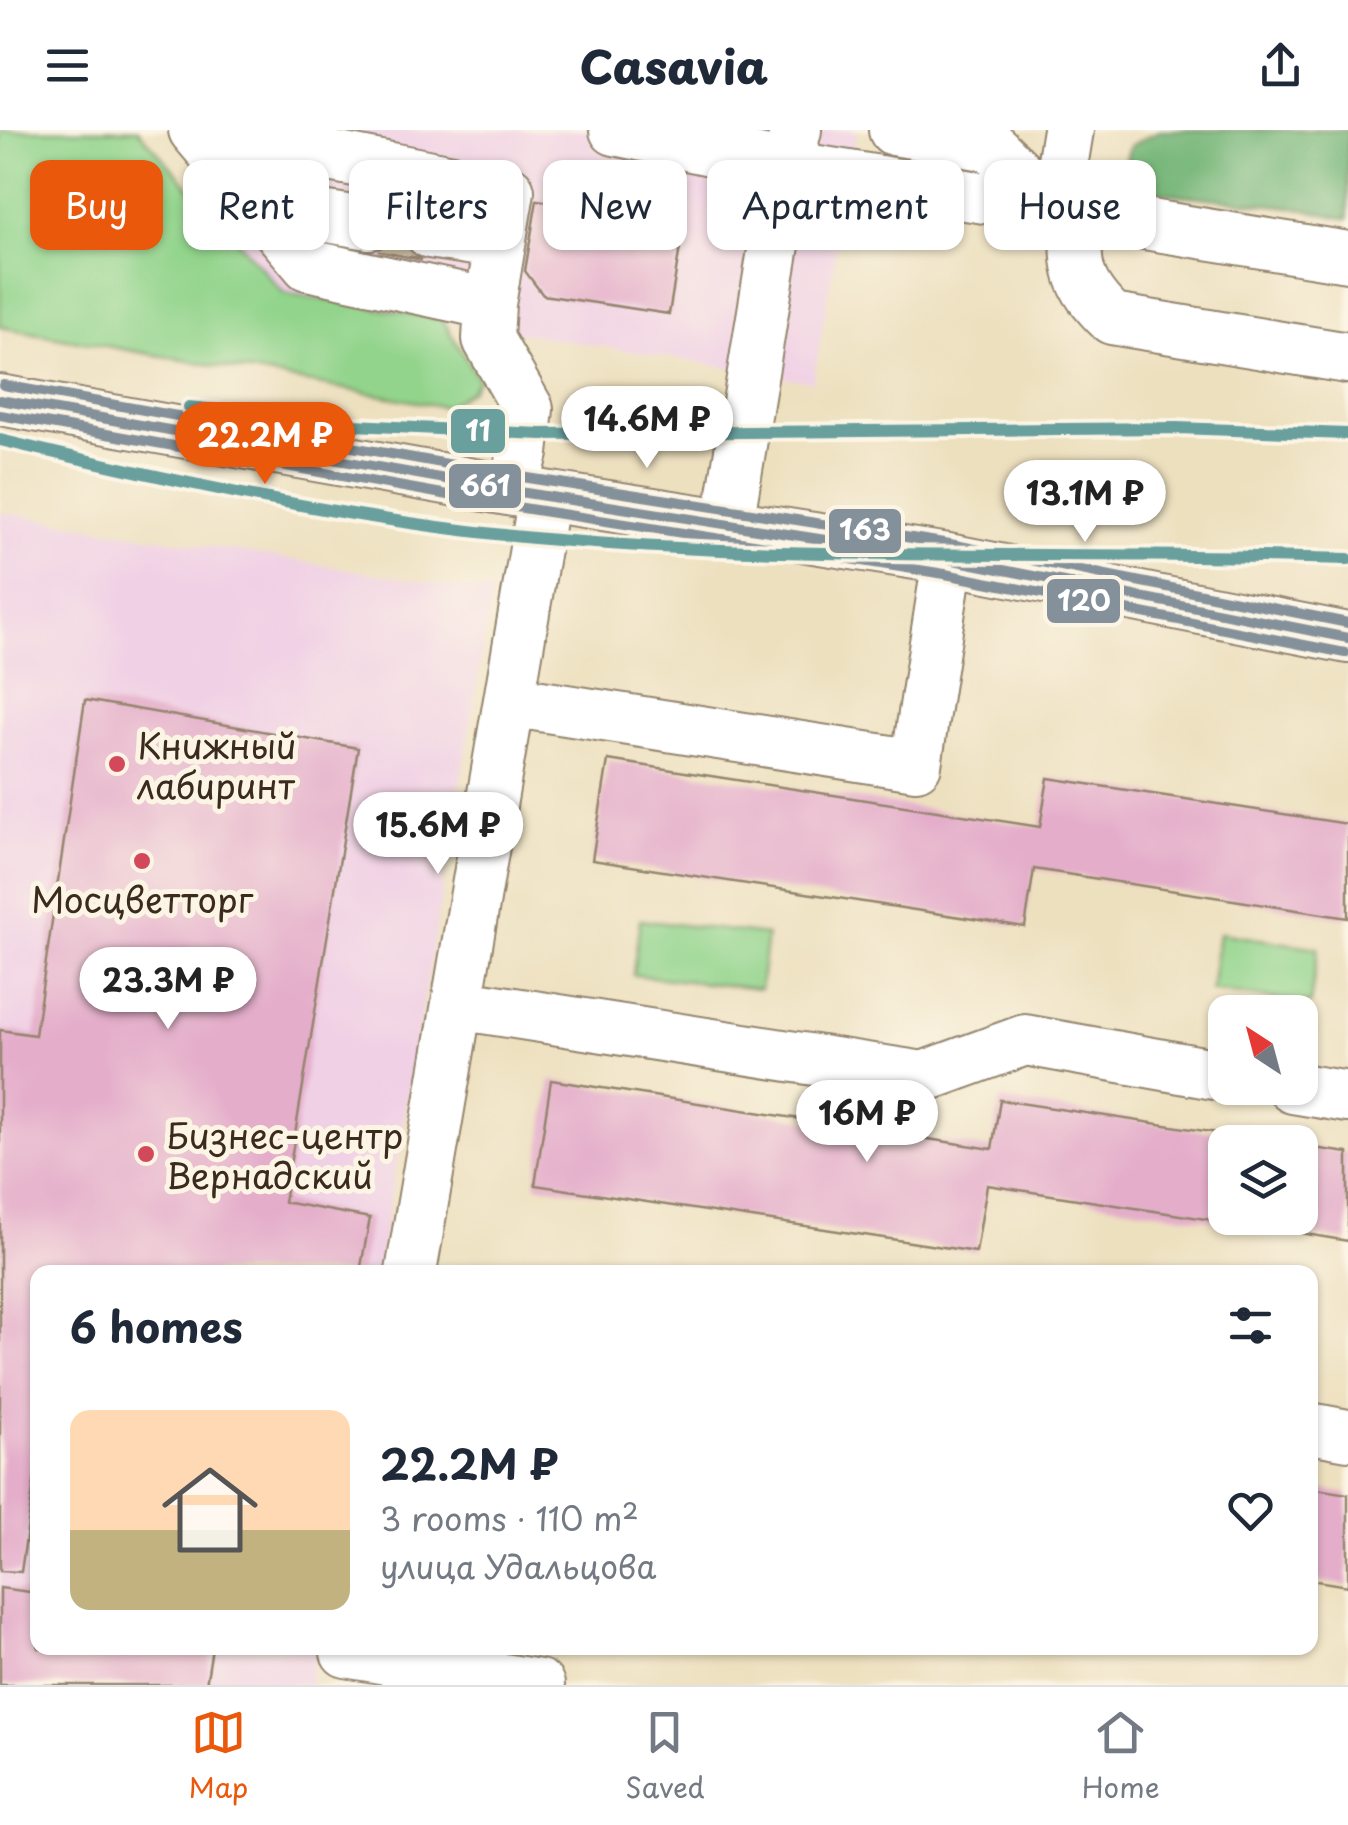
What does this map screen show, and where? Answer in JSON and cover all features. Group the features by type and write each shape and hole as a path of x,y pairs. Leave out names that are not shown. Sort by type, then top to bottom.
{"street":[{"path":"195,130 221,160"},
{"path":"195,130 349,160"},
{"path":"615,130 792,148 984,192"},
{"path":"894,130 991,146 1007,160"},
{"path":"1067,160 1068,130"},
{"path":"728,524 792,148"},
{"path":"1156,226 1348,257"},
{"path":"296,250 308,265 490,304"},
{"path":"413,1265 509,701 529,493 523,453 528,409 488,339 499,250"},
{"path":"1073,250 1076,268 1094,302 1112,319 1348,358"},
{"path":"0,400 529,493 948,559 1348,638"},
{"path":"509,701 916,766 948,559"},
{"path":"458,1004 924,1077 1025,1040 1208,1073"},
{"path":"1318,1092 1348,1097"},
{"path":"1318,1429 1348,1434"},
{"path":"345,1662 539,1685"}],"shaded area":[{"path":"208,130 857,130 852,160 707,160 707,250 836,250 813,382 284,293 245,250 329,250 329,160 206,160"},
{"path":"0,512 492,593 379,1265 30,1265 30,1655 315,1655 310,1685 0,1685"}],"green space":[{"path":"0,130 138,130 183,180 183,250 245,250 284,293 442,319 478,379 471,390 445,407 0,327"},
{"path":"1160,130 1348,130 1348,219 1291,207 1156,192 1156,160 1126,160 1130,146"},
{"path":"640,920 767,935 760,989 633,975"},
{"path":"1219,933 1318,948 1311,995 1246,995 1211,990"}],"building":[{"path":"537,200 543,201 543,250 680,250 669,314 543,295 525,271"},
{"path":"408,250 422,260 380,251"},
{"name":"Бизнес-центр Вернадский","path":"85,700 358,748 284,1202 370,1218 361,1265 30,1265 30,1510 21,1572 0,1571 0,1030 35,1035"},
{"path":"608,760 1040,827 1048,778 1348,824 1348,918 1034,869 1025,927 592,860"},
{"path":"551,1080 992,1149 1000,1100 1208,1131 1208,1219 987,1185 976,1252 535,1185"},
{"path":"1318,1149 1348,1153 1348,1241 1312,1235 1318,1235"},
{"path":"1318,1489 1348,1494 1348,1586 1318,1581"},
{"path":"0,1588 30,1592 30,1655 211,1655 206,1685 0,1685"}],"transit line":[{"name":"163","path":"3,385 515,476 950,544 1348,623"},
{"name":"661","path":"0,400 513,491 948,559 1348,638"},
{"name":"11","path":"189,407 354,425 541,434 1177,428 1348,434"},
{"name":"120","path":"0,415 510,506 945,574 1345,653"},
{"name":"11","path":"0,440 265,498 466,531 534,538 737,551 1348,559"}],"place":[{"name":"Книжный лабиринт","path":"117,764"},
{"name":"Мосцветторг","path":"142,861"},
{"name":"Бизнес-центр Вернадский","path":"146,1154"}]}
